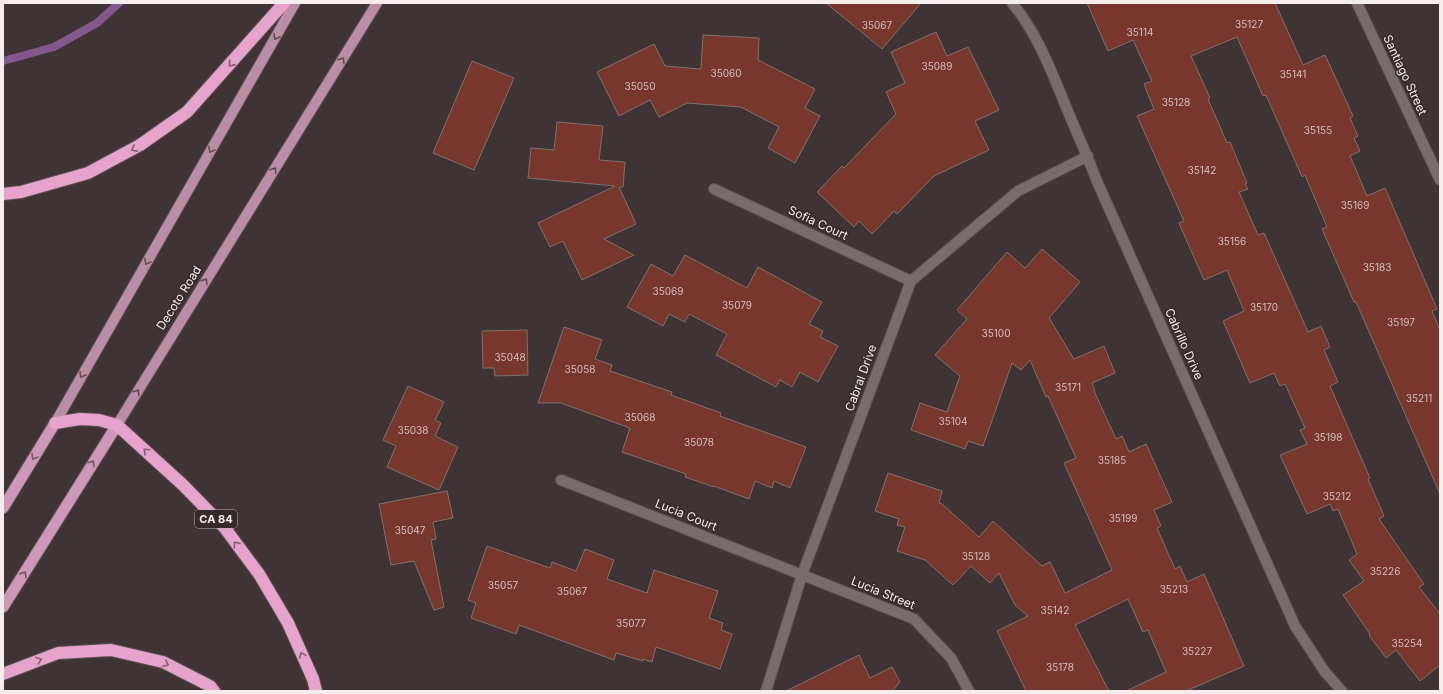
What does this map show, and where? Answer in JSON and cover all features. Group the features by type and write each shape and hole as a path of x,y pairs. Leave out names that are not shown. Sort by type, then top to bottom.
{"highway":[{"path":"3,194 21,192 88,173 140,146 187,112 284,3"},
{"name":"CA 84","path":"55,423 80,419 99,420 116,425 188,490 224,527 255,568 288,622 313,679 316,691"},
{"path":"3,508 55,423"},
{"name":"Decoto Road","path":"3,607 116,425"},
{"path":"3,674 58,653 111,650 163,662 210,686 214,691"}],"main road":[{"path":"55,423 295,3"},
{"name":"Decoto Road","path":"116,425 377,3"}],"street":[{"name":"Cabrillo Drive","path":"1012,3 1023,16 1046,57 1088,156 1096,179 1296,626 1325,672 1342,691"},
{"name":"Santiago Street","path":"1357,3 1440,180"},
{"name":"Cabral Drive","path":"766,691 802,575 911,281 1018,191 1088,156"},
{"name":"Sofia Court","path":"714,189 911,281"},
{"name":"Lucia Court","path":"561,480 802,575"},
{"name":"Lucia Street","path":"802,575 914,619 951,658 969,691"}],"building":[{"path":"826,3 921,3 882,49"},
{"path":"1087,3 1275,3 1303,65 1325,55 1353,116 1350,118 1358,136 1354,138 1360,151 1350,156 1367,196 1385,188 1437,309 1432,311 1440,330 1440,494 1356,302 1354,302 1322,229 1327,227 1305,175 1302,177 1266,95 1263,96 1237,37 1191,56 1210,98 1208,99 1227,143 1230,142 1247,183 1245,184 1248,189 1239,192 1258,235 1264,233 1308,332 1321,326 1330,347 1324,350 1338,382 1330,386 1370,478 1368,479 1384,516 1379,519 1424,584 1419,587 1440,614 1440,665 1420,681 1396,650 1386,658 1343,595 1364,581 1349,560 1357,554 1338,509 1333,511 1330,504 1307,514 1280,455 1307,444 1300,430 1305,428 1285,384 1280,386 1274,373 1250,383 1223,321 1244,311 1227,270 1204,280 1179,223 1184,221 1137,116 1154,109 1144,84 1152,81 1133,40 1108,51"},
{"path":"936,32 947,56 968,47 999,110 975,121 989,150 934,176 897,214 894,211 872,234 859,221 854,227 817,192 842,166 844,168 896,114 886,92 905,83 891,52"},
{"path":"703,35 759,38 758,60 815,89 805,108 820,116 795,163 768,148 779,127 741,107 687,103 659,117 650,100 619,116 597,72 654,44 665,66 701,69"},
{"path":"472,61 514,78 474,170 433,153"},
{"path":"557,122 603,126 599,160 625,162 623,187 619,187 636,224 604,239 634,255 582,280 563,241 550,247 538,223 615,186 528,178 531,148 554,150"},
{"path":"1042,249 1080,282 1049,318 1074,359 1104,346 1115,373 1092,383 1094,391 1116,439 1122,436 1129,452 1146,444 1172,502 1154,510 1161,526 1157,528 1175,569 1180,566 1187,582 1204,574 1244,666 1186,691 1126,691 1166,672 1148,630 1143,632 1128,599 1075,625 1109,691 1026,691 997,631 1028,616 1015,605 999,573 990,583 971,566 953,585 925,560 897,551 905,527 897,525 899,519 875,511 888,473 942,491 939,503 979,537 993,521 1042,566 1050,562 1065,593 1112,570 1064,463 1076,458 1048,396 1046,397 1030,360 1021,370 1012,363 983,446 968,441 965,449 911,430 920,403 947,412 960,376 935,355 967,319 957,310 1007,252 1025,268"},
{"path":"685,255 747,288 758,267 822,302 809,324 823,331 820,337 838,346 818,382 800,372 792,387 780,380 776,387 716,355 727,334 689,314 685,322 669,314 663,326 627,307 651,264 673,276"},
{"path":"564,327 602,340 595,359 612,365 610,371 672,392 671,395 721,413 720,416 806,447 790,488 774,481 772,488 755,481 749,499 685,477 686,474 622,452 630,428 561,403 538,403"},
{"path":"527,330 528,375 495,376 494,368 483,368 482,331"},
{"path":"408,386 444,402 435,420 441,423 435,436 458,447 439,490 387,467 396,446 383,440"},
{"path":"447,491 453,518 433,522 436,539 431,540 444,607 434,610 414,561 391,565 379,504"},
{"path":"487,546 550,568 552,562 576,571 585,549 614,560 607,579 647,593 654,570 718,591 709,618 723,623 721,630 732,634 720,669 656,647 652,662 643,659 643,661 616,653 614,660 519,625 516,634 471,618 476,603 468,600"},
{"path":"859,655 870,678 892,667 900,682 892,691 786,691"}],"waterway":[{"path":"3,61 54,47 97,23 119,3"}]}
